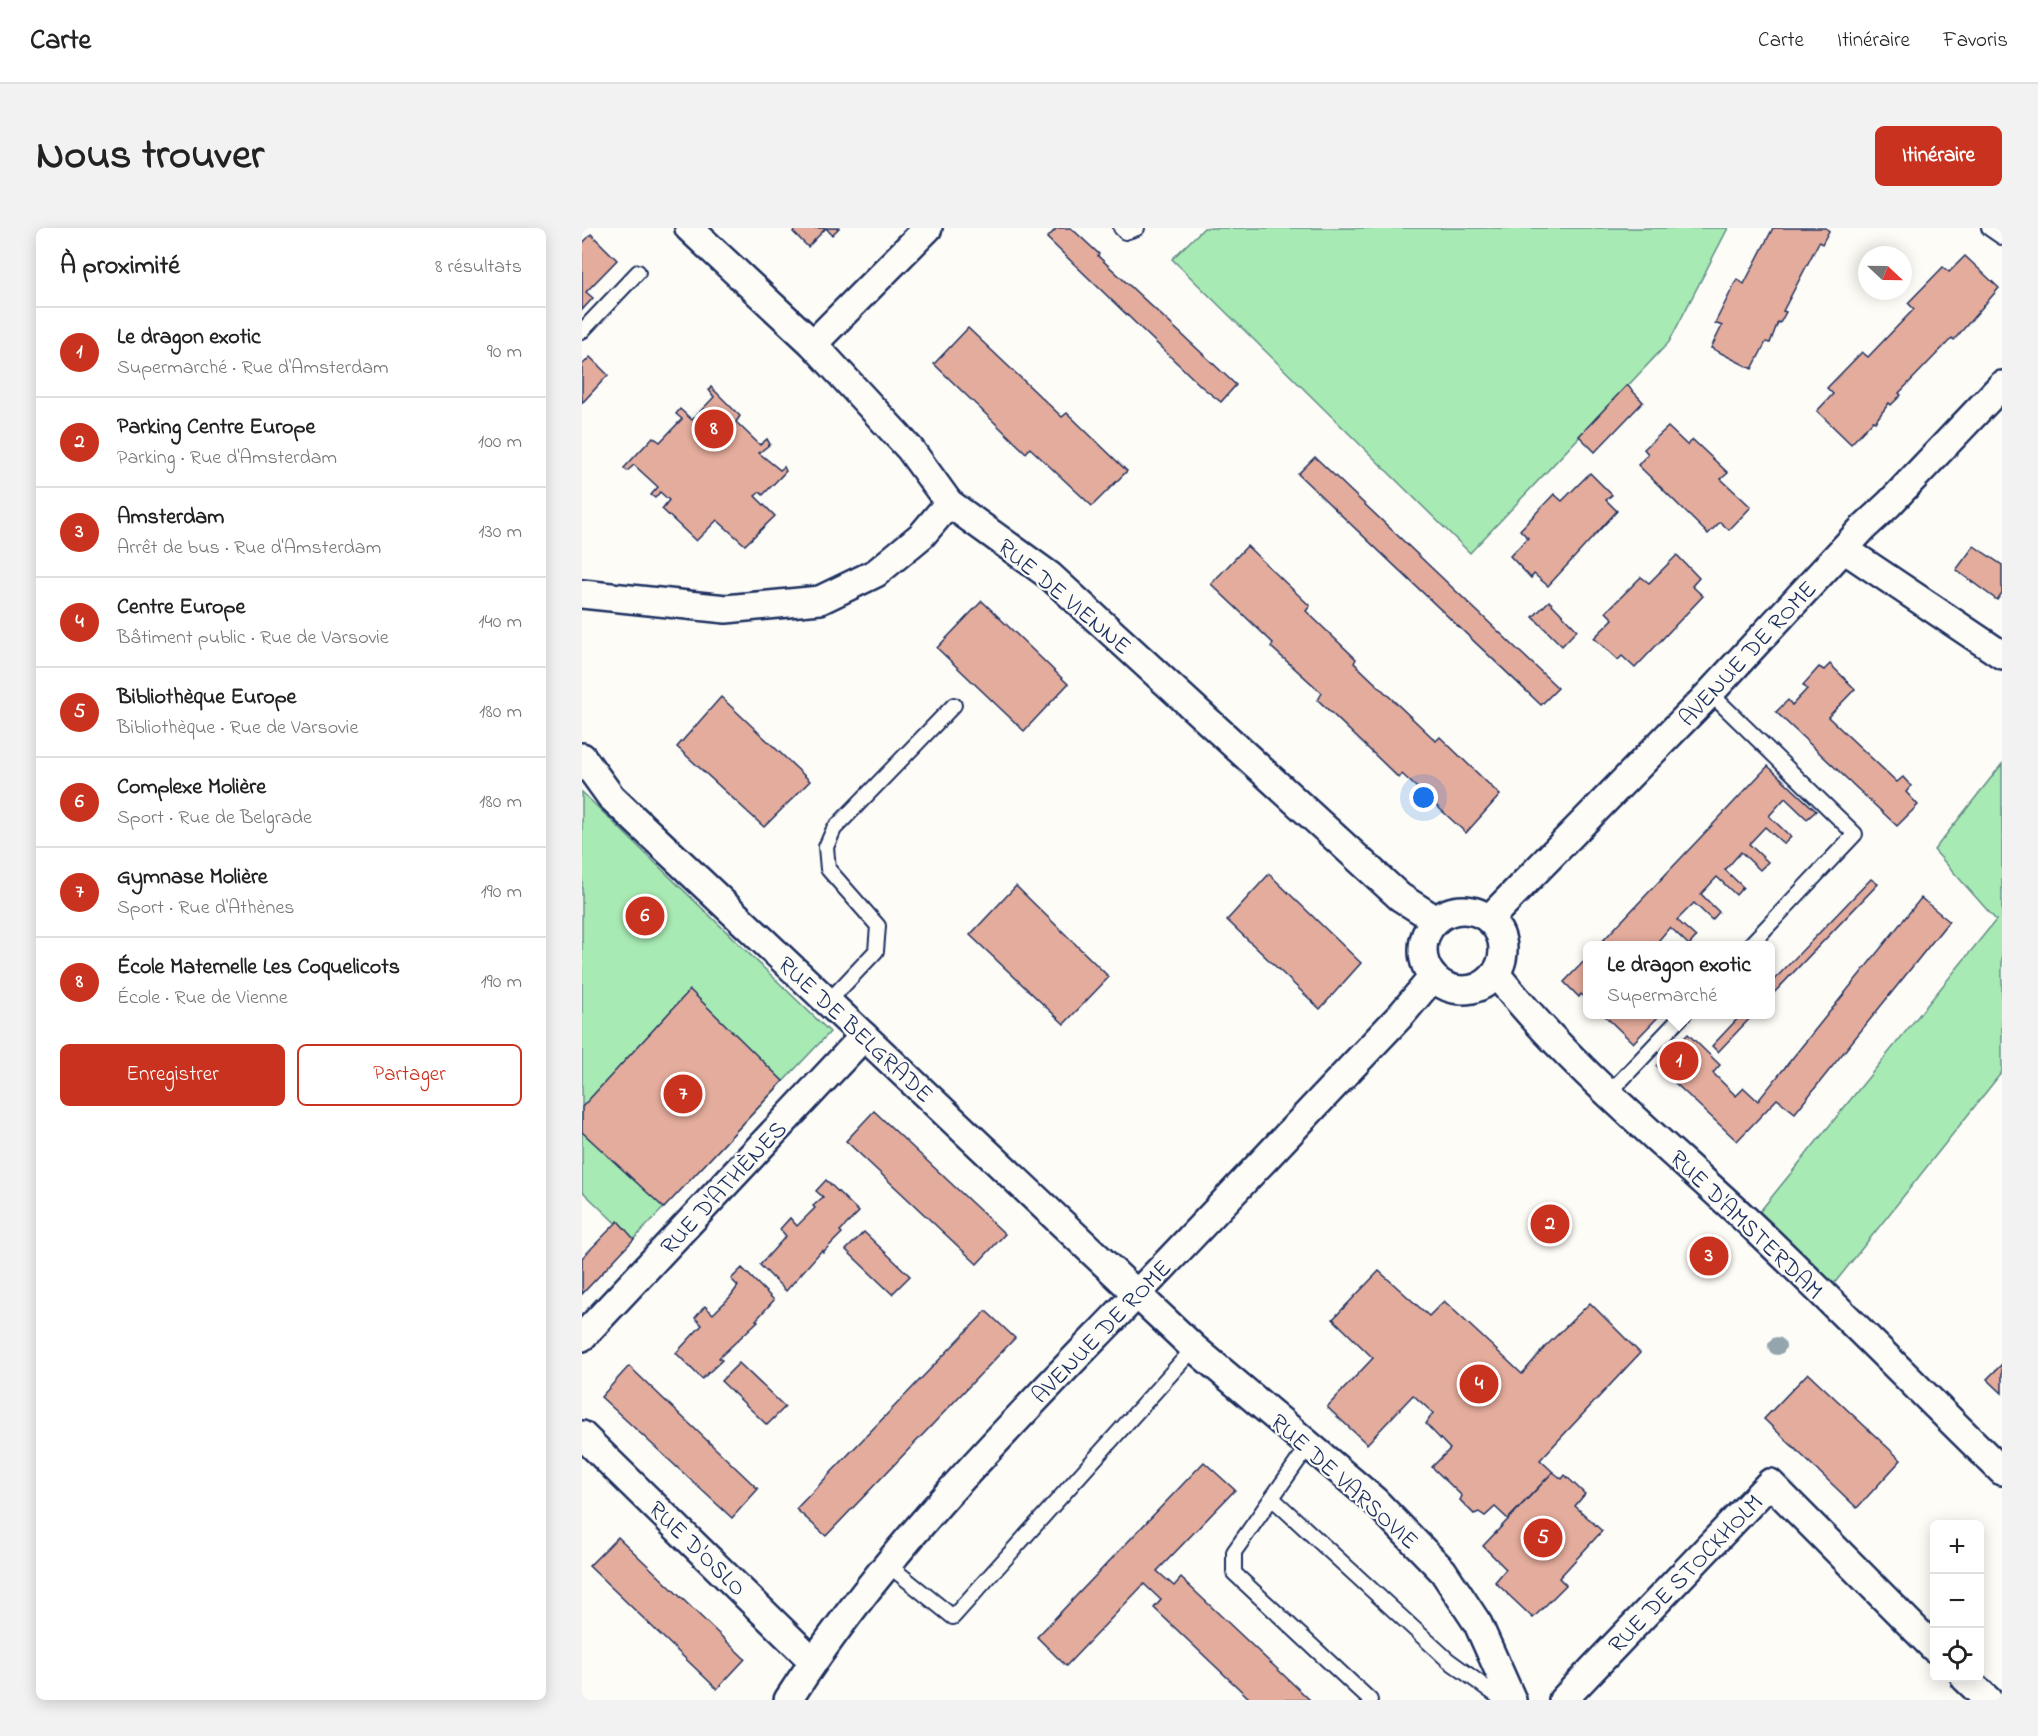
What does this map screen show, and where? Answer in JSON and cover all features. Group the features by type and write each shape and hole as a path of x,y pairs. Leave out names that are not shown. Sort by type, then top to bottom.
{"street":[{"name":"RUE DE VIENNE","path":"689,228 813,344 910,449 949,503 1050,576 1400,897 1436,920"},
{"path":"813,344 928,228"},
{"name":"AVENUE DE ROME","path":"1489,919 1710,693 1844,549 2002,385"},
{"path":"582,594 726,609 820,600 876,573 922,535 949,503"},
{"path":"1844,549 2002,655"},
{"name":"RUE DE BELGRADE","path":"582,757 611,797 1137,1294"},
{"path":"1463,910 1477,912 1489,919 1499,931 1503,945 1502,960 1496,974 1481,986 1464,991 1447,988 1433,977 1425,963 1423,948 1427,933 1436,920 1448,912 1463,910"},
{"name":"RUE D'AMSTERDAM","path":"1496,974 1527,1013 1760,1233 2002,1472"},
{"name":"AVENUE DE ROME","path":"788,1700 813,1661 887,1564 1015,1421 1401,1015 1433,977"},
{"name":"RUE D'ATHÈNES","path":"582,1337 864,1036"},
{"name":"RUE DE VARSOVIE","path":"1137,1294 1194,1348 1374,1500 1443,1571 1478,1624 1512,1700"},
{"name":"RUE D'OSLO","path":"582,1435 813,1661"},
{"name":"RUE DE STOCKHOLM","path":"1563,1700 1770,1483 1930,1643"},
{"path":"1970,1682 1988,1700"}],"lane":[{"path":"1120,228 1125,232 1137,228"},
{"path":"1989,228 2002,237"},
{"path":"582,331 638,272"},
{"path":"1710,693 1855,834 1753,941"},
{"path":"828,1002 876,951 878,926 828,869 826,847 834,829 954,705"},
{"path":"1610,1092 1679,1019"},
{"path":"887,1564 953,1617 1194,1348"},
{"path":"1309,1445 1234,1552 1234,1573 1370,1700"},
{"path":"1272,1498 1448,1660 1503,1700"}],"green space":[{"path":"1204,228 1728,228 1669,342 1470,553 1172,259"},
{"path":"2002,764 2002,1072 1833,1285 1757,1215 1996,920 1934,850"},
{"path":"582,792 830,1032 633,1240 582,1191"}],"building":[{"path":"796,228 826,228 808,247 793,232"},
{"path":"826,228 839,228 832,235"},
{"path":"1057,228 1071,228 1236,385 1221,402 1202,387 1047,238"},
{"path":"1773,228 1826,228 1829,231 1822,244 1819,242 1783,311 1786,312 1780,323 1778,322 1770,343 1766,342 1752,369 1711,348 1722,326 1715,323 1737,279 1744,284"},
{"path":"591,234 617,260 586,292 593,298 582,310 582,244"},
{"path":"1965,256 1999,288 1954,340 1952,338 1899,393 1901,395 1891,405 1889,403 1875,422 1873,421 1851,444 1817,411 1833,394 1827,388 1862,352 1868,357 1914,309 1908,303 1943,267 1949,272"},
{"path":"968,328 1062,417 1067,413 1127,471 1092,506 1030,448 1026,453 934,364"},
{"path":"590,357 608,375 582,403 582,365"},
{"path":"1627,385 1643,402 1595,452 1579,436"},
{"path":"711,387 740,416 736,422 760,445 767,439 770,444 759,453 780,470 784,467 786,471 763,495 760,492 755,496 775,516 745,545 717,520 696,541 662,509 669,500 660,492 655,498 651,495 658,487 634,465 627,471 624,468 653,437 660,442 682,419 676,414 680,409 692,420 714,397 709,390"},
{"path":"1668,427 1687,445 1693,440 1728,473 1721,479 1751,507 1729,530 1720,522 1708,534 1638,465 1648,454 1644,449"},
{"path":"1315,457 1558,688 1541,705 1298,474"},
{"path":"1590,473 1612,495 1606,500 1617,511 1548,586 1534,574 1531,578 1510,556 1528,538 1520,530 1554,494 1562,501"},
{"path":"1247,546 1310,606 1306,611 1356,659 1354,663 1436,741 1440,737 1500,795 1466,833 1402,774 1399,778 1318,700 1322,693 1271,647 1273,643 1211,584"},
{"path":"1974,546 2002,565 2002,593 1997,600 1956,570"},
{"path":"1677,555 1699,578 1692,586 1703,596 1635,668 1622,656 1618,660 1594,638 1613,619 1606,612 1641,577 1649,583"},
{"path":"982,601 1068,684 1024,731 937,648"},
{"path":"1549,601 1577,630 1562,646 1533,617"},
{"path":"1830,664 1855,689 1828,717 1897,782 1903,777 1911,786 1906,792 1918,805 1897,826 1776,712 1788,700 1792,705 1807,689 1803,685 1819,667 1824,670"},
{"path":"721,697 810,781 764,827 677,747"},
{"path":"1768,766 1816,811 1807,819 1785,798 1769,816 1791,837 1784,844 1765,827 1749,844 1768,862 1760,870 1741,852 1725,870 1743,887 1736,895 1717,877 1701,894 1719,912 1712,920 1694,903 1677,920 1696,937 1692,941 1685,941 1670,927 1658,941 1603,941"},
{"path":"1269,874 1361,963 1320,1009 1227,920"},
{"path":"1871,879 1878,884 1775,992 1775,979"},
{"path":"1016,886 1109,977 1064,1024 970,935"},
{"path":"1921,898 1949,921 1795,1113 1777,1099 1737,1141 1657,1066 1688,1034 1720,1065 1713,1073 1736,1096 1744,1088 1758,1101"},
{"path":"1583,962 1583,996 1581,994 1579,997 1564,982"},
{"path":"690,990 783,1081 664,1208 582,1132 582,1107"},
{"path":"1608,1019 1656,1019 1633,1043"},
{"path":"1737,1019 1749,1019 1718,1052 1712,1046"},
{"path":"874,1111 1005,1234 977,1264 846,1141"},
{"path":"826,1180 859,1212 786,1291 760,1265 786,1236 780,1229 790,1218 797,1226 815,1208 813,1206 823,1197 816,1191"},
{"path":"618,1221 634,1239 582,1294 582,1258"},
{"path":"864,1232 910,1276 892,1294 846,1250"},
{"path":"742,1268 774,1300 756,1320 758,1321 719,1358 722,1360 702,1379 676,1353 702,1325 695,1318 705,1306 713,1314 730,1297 738,1286 731,1279"},
{"path":"1379,1271 1429,1316 1444,1301 1522,1374 1545,1347 1590,1303 1640,1353 1540,1460 1553,1472 1508,1519 1495,1507 1485,1516 1479,1512 1474,1514 1460,1500 1462,1496 1432,1467 1450,1449 1426,1424 1433,1413 1413,1395 1367,1444 1327,1407 1373,1358 1333,1319"},
{"path":"986,1311 1015,1338 826,1536 796,1509"},
{"path":"739,1363 785,1407 767,1425 721,1381"},
{"path":"2002,1364 2002,1393 1987,1379"},
{"path":"629,1366 758,1489 732,1518 601,1397"},
{"path":"1808,1373 1901,1460 1857,1508 1764,1419"},
{"path":"1204,1462 1235,1490 1157,1571 1174,1586 1181,1578 1310,1700 1251,1700 1154,1608 1161,1600 1144,1584 1066,1666 1037,1637"},
{"path":"1553,1472 1562,1479 1565,1475 1585,1494 1575,1506 1602,1531 1559,1578 1566,1585 1533,1618 1495,1582 1506,1569 1483,1546"},
{"path":"618,1537 745,1659 717,1689 589,1566"}],"place":[{"name":"École Maternelle Les Coquelicots","path":"714,429"},
{"name":"Complexe Molière","path":"645,916"},
{"name":"Le dragon exotic","path":"1679,1061"},
{"name":"Gymnase Molière","path":"683,1094"},
{"name":"Parking Centre Europe","path":"1550,1224"},
{"name":"Amsterdam","path":"1709,1256"},
{"name":"Centre Europe","path":"1479,1384"},
{"name":"Bibliothèque Europe","path":"1543,1538"}]}
